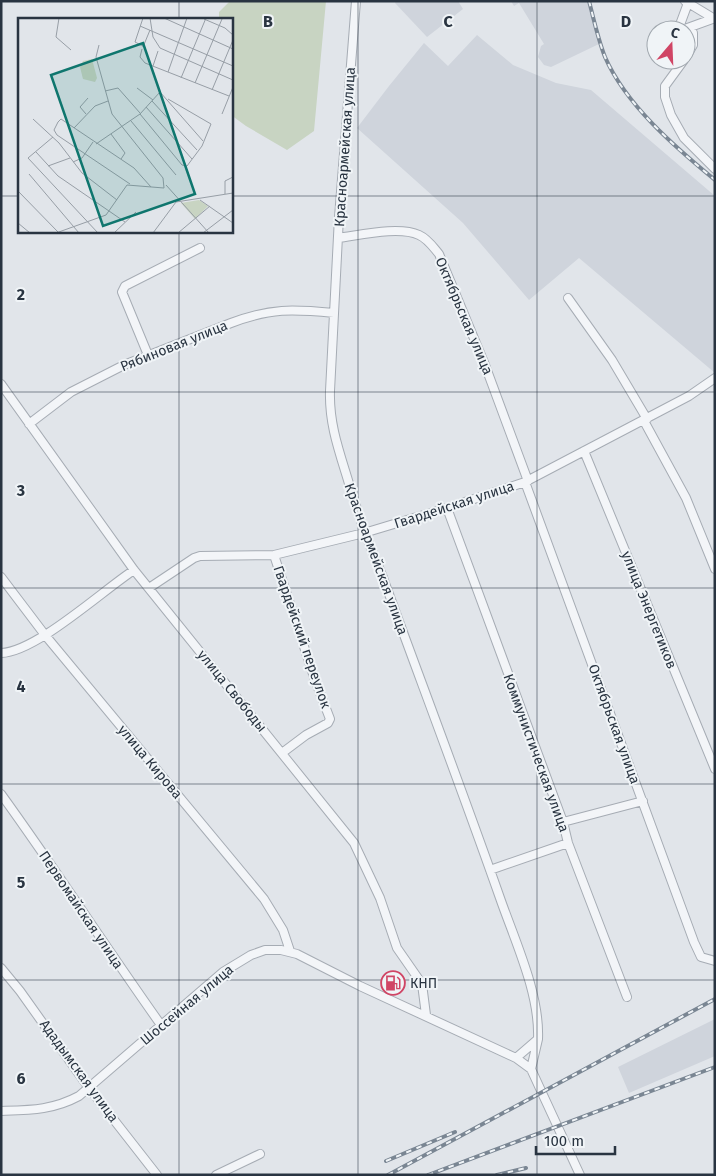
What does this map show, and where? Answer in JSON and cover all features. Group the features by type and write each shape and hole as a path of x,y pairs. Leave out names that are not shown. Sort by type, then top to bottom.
{"street":[{"name":"Красноармейская улица","path":"356,1 338,238 330,416 335,440 364,532 382,575 531,988 538,1019 538,1039 531,1069"},
{"path":"681,20 686,2 714,18"},
{"path":"696,25 714,18"},
{"path":"676,70 664,90 669,108 684,138 715,169"},
{"name":"Октябрьская улица","path":"338,238 399,231 419,235 439,254 485,365 694,942 701,957 712,961"},
{"path":"148,356 122,292 123,289 125,286 200,248"},
{"path":"568,298 612,360 646,420 686,498 715,569"},
{"name":"Рябиновая улица","path":"29,424 71,392 124,364 231,323 267,312 290,310 334,313"},
{"name":"Гвардейская улица","path":"149,588 187,562 200,556 274,555 447,508 526,481 646,420 689,396 715,378"},
{"name":"улица Свободы","path":"1,384 134,570 354,843 380,898 397,948 422,984 426,1016"},
{"name":"улица Энергетиков","path":"584,451 715,769"},
{"name":"Коммунистическая улица","path":"447,508 563,822 568,843 627,997"},
{"name":"Гвардейский переулок","path":"274,555 314,677 330,719 328,723 306,735 282,753"},
{"path":"1,653 16,650 45,635 134,570"},
{"name":"улица Кирова","path":"1,577 45,635 264,899 283,930 290,952"},
{"name":"Первомайская улица","path":"1,794 52,864 161,1025"},
{"path":"563,822 643,800"},
{"path":"490,870 568,843"},
{"name":"Шоссейная улица","path":"1,1111 49,1108 65,1104 80,1096 223,972 251,955 265,950 290,952 516,1058 531,1069"},
{"name":"Ададымская улица","path":"1,968 20,991 89,1088 157,1175"},
{"path":"516,1058 538,1039"},
{"path":"531,1069 580,1175"},
{"path":"216,1175 260,1154"}],"shaded area":[{"path":"396,1 458,1 463,9 427,37 395,3"},
{"path":"511,1 587,1 599,44 551,67 544,65 538,57 541,46 544,44 519,3 514,6"},
{"path":"477,35 513,65 556,83 591,90 715,196 715,373 579,258 529,300 463,223 357,128 424,43 448,66"},
{"path":"715,1019 715,1056 629,1093 618,1067"}],"green space":[{"path":"230,1 326,1 314,131 287,150 232,116 232,18 219,18 219,12"}],"railway":[{"path":"589,1 605,57 625,92 668,139 715,180"},
{"path":"388,1175 715,999"},
{"path":"428,1175 715,1067"},
{"path":"386,1161 455,1132"},
{"path":"497,1175 526,1168"}],"place":[{"name":"КНП","path":"393,983"}]}
